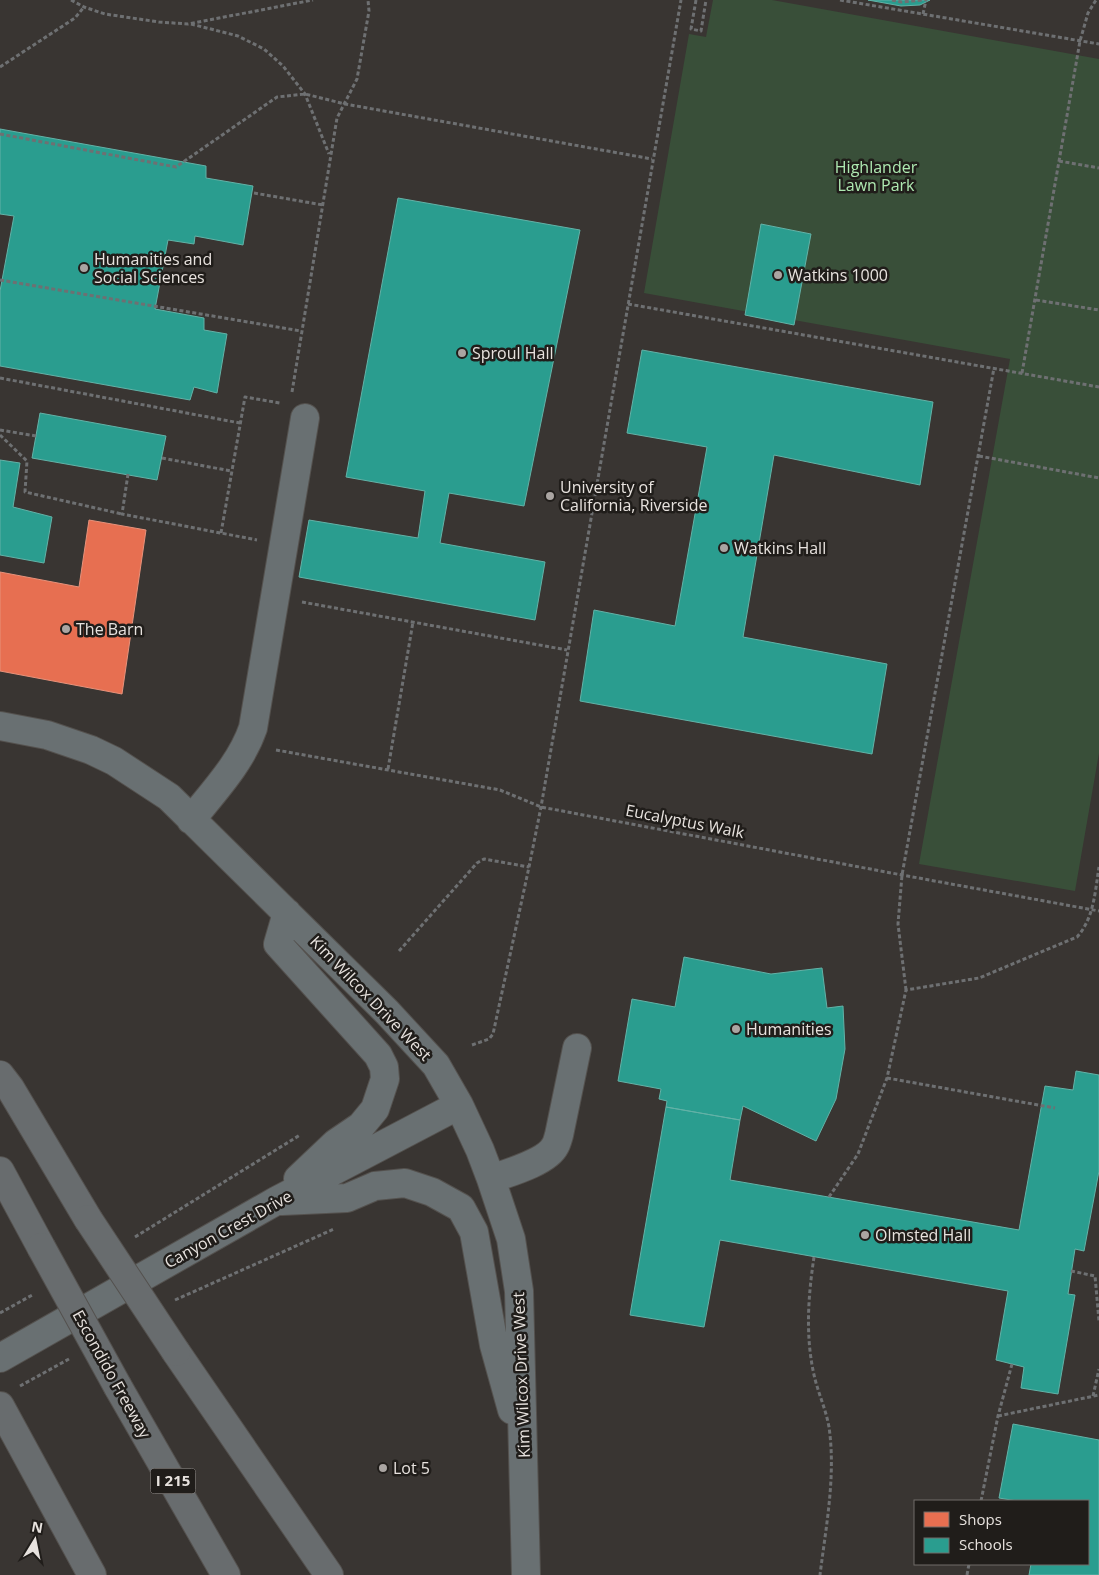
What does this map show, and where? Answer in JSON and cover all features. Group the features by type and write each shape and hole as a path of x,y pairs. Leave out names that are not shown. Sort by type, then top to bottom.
{"highway":[{"path":"0,1075 15,1096 88,1219 328,1575"},
{"name":"Escondido Freeway","path":"0,1171 118,1387 226,1575"},
{"path":"8,1397 18,1440 92,1575"}],"street":[{"path":"191,820 233,766 247,745 253,728 276,598 298,407"},
{"name":"Kim Wilcox Drive West","path":"0,726 47,736 91,750 114,761 168,797 287,913 412,1038 436,1065 458,1105 491,1179 511,1239 519,1291 526,1575"},
{"path":"276,1201 336,1143 361,1126 375,1109 385,1079 384,1067 378,1055 278,944 287,913"},
{"path":"491,1179 532,1163 555,1148 577,1048"},
{"name":"Canyon Crest Drive","path":"0,1358 276,1201 458,1105"},
{"path":"276,1201 347,1198 375,1186 405,1183 432,1192 461,1208 474,1232 494,1345 523,1452"}],"path":[{"path":"71,0 84,7 105,14 188,24 238,36 264,50 283,66 305,94 330,155"},
{"path":"188,24 313,0"},
{"path":"298,407 301,331 330,155 337,118 357,79 369,11 368,0"},
{"path":"472,1045 489,1039 493,1034 530,867 681,0"},
{"path":"696,0 691,29 701,31 706,0"},
{"path":"840,0 1099,44"},
{"path":"892,0 908,2 924,0 923,14"},
{"path":"1022,373 1080,41 1088,13 1096,0"},
{"path":"0,67 75,18 84,7"},
{"path":"0,134 176,167 277,97 305,94 345,104 652,159"},
{"path":"1059,161 1099,168"},
{"path":"254,193 323,205"},
{"path":"0,280 301,331"},
{"path":"1036,300 1099,310"},
{"path":"628,304 1099,387"},
{"path":"829,1197 858,1154 887,1078 906,990 898,924 902,875 994,368"},
{"path":"0,378 240,422"},
{"path":"0,435 27,461 25,492 122,514 221,533 245,397 281,404"},
{"path":"0,430 36,436"},
{"path":"979,456 1099,478"},
{"path":"162,458 232,471"},
{"path":"122,514 128,474"},
{"path":"276,598 567,650"},
{"path":"388,769 413,622"},
{"name":"Eucalyptus Walk","path":"268,748 500,790 540,806 902,875 1099,910"},
{"path":"399,951 477,863 484,859 530,867"},
{"path":"906,990 979,978 1076,937 1084,928 1092,909 1099,867"},
{"path":"887,1078 1056,1108"},
{"path":"130,1240 306,1131"},
{"path":"167,1305 241,1269 341,1225"},
{"path":"814,1257 809,1292 809,1335 814,1377 829,1426 832,1478 820,1575"},
{"path":"1072,1272 1095,1276 1099,1321"},
{"path":"0,1313 35,1294"},
{"path":"8,1397 75,1356"},
{"path":"981,1500 998,1416 1012,1364"},
{"path":"1093,1396 1099,1369"},
{"path":"998,1416 1099,1395"}],"green space":[{"name":"Highlander Lawn Park","path":"713,0 772,0 1099,59 1099,753 1075,891 919,864 1010,359 644,293 689,34 706,37"}],"building: Shops":[{"name":"The Barn","path":"89,520 146,530 122,694 0,671 0,572 79,587"}],"building: Schools":[{"path":"868,0 930,0 920,5 901,6"},
{"name":"Humanities and Social Sciences","path":"0,129 206,166 206,178 253,186 243,245 195,236 194,244 168,240 155,309 204,318 204,330 227,334 217,393 194,387 190,400 0,366 0,291 14,216 0,214"},
{"name":"Sproul Hall","path":"398,198 580,230 524,506 449,493 440,543 545,562 535,620 299,577 309,520 418,538 425,491 346,477"},
{"name":"Watkins 1000","path":"761,224 811,234 794,325 745,315"},
{"name":"Watkins Hall","path":"642,350 933,402 920,485 774,455 743,637 887,664 872,754 580,701 594,610 675,626 707,447 627,433"},
{"path":"40,413 166,436 157,480 32,458"},
{"path":"0,460 20,463 13,507 52,517 44,563 0,555"},
{"name":"Humanities","path":"684,957 771,974 822,968 827,1008 843,1006 845,1049 836,1099 816,1141 743,1106 740,1120 666,1107 667,1101 659,1099 661,1089 618,1081 632,999 675,1007"},
{"name":"Olmsted Hall","path":"1076,1071 1099,1075 1099,1171 1084,1251 1075,1249 1068,1294 1075,1295 1058,1394 1021,1388 1024,1367 996,1360 1008,1291 720,1240 704,1327 630,1315 666,1107 740,1120 730,1180 1019,1230 1045,1086 1073,1090"},
{"path":"1013,1424 1099,1440 1099,1575 1029,1575 1031,1565 1089,1565 1089,1500 1011,1500 999,1498"}],"place":[{"name":"Humanities and Social Sciences","path":"84,268"},
{"name":"Watkins 1000","path":"778,275"},
{"name":"Sproul Hall","path":"462,353"},
{"name":"University of California, Riverside","path":"550,496"},
{"name":"Watkins Hall","path":"724,548"},
{"name":"The Barn","path":"66,629"},
{"name":"Humanities","path":"736,1029"},
{"name":"Olmsted Hall","path":"865,1235"},
{"name":"Lot 5","path":"383,1468"}]}
